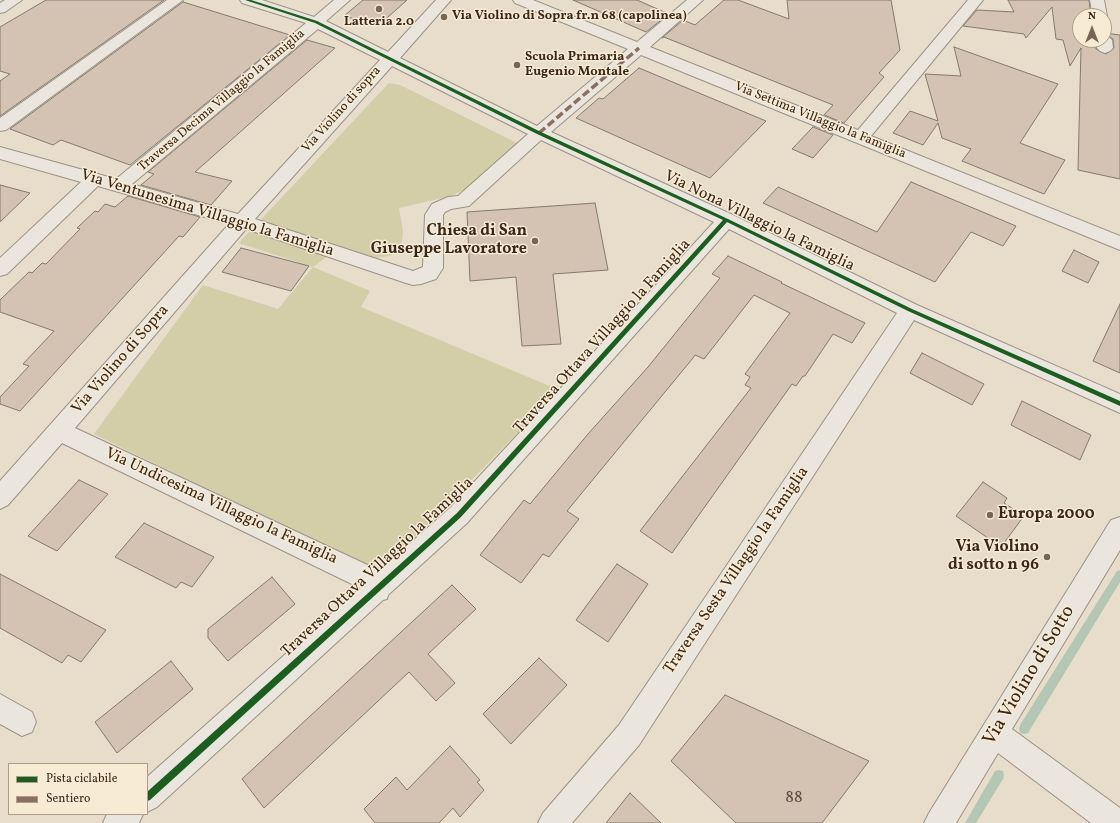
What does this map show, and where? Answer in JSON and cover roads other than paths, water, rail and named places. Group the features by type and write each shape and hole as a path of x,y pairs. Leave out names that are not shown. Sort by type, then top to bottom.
{"street":[{"path":"0,9 15,0"},
{"path":"0,126 176,0"},
{"name":"Via Nona Villaggio la Famiglia","path":"247,0 316,22 539,133 726,220 910,310 1120,404"},
{"name":"Traversa Decima Villaggio la Famiglia","path":"119,186 343,0"},
{"name":"Via Violino di sopra","path":"242,221 444,0"},
{"name":"Via Settima Villaggio la Famiglia","path":"520,0 1120,243"},
{"path":"539,133 696,0"},
{"path":"861,137 976,0"},
{"name":"Via Ventunesima Villaggio la Famiglia","path":"0,153 242,221 413,278 429,274 433,268 434,215 438,208 448,203 463,202 539,133"},
{"path":"0,269 94,180"},
{"name":"Traversa Ottava Villaggio la Famiglia","path":"148,796 378,590 459,515 726,220"},
{"name":"Via Violino di Sopra","path":"0,498 242,221"},
{"name":"Traversa Sesta Villaggio la Famiglia","path":"553,823 629,735 910,310"},
{"name":"Via Undicesima Villaggio la Famiglia","path":"59,431 367,577 378,590"},
{"name":"Via Violino di Sotto","path":"939,823 1120,528"},
{"path":"995,734 1116,823"},
{"path":"118,823 127,815"}],"waterway":[{"path":"1024,729 1120,574"},
{"path":"970,823 999,775"}],"place":[{"name":"Latteria 2.0","path":"379,9"},
{"name":"Via Violino di Sopra fr.n 68 (capolinea)","path":"444,17"},
{"name":"Scuola Primaria Eugenio Montale","path":"517,65"},
{"name":"Chiesa di San Giuseppe Lavoratore","path":"535,241"},
{"name":"Europa 2000","path":"990,515"},
{"name":"Via Violino di sotto n 96","path":"1047,557"}]}
